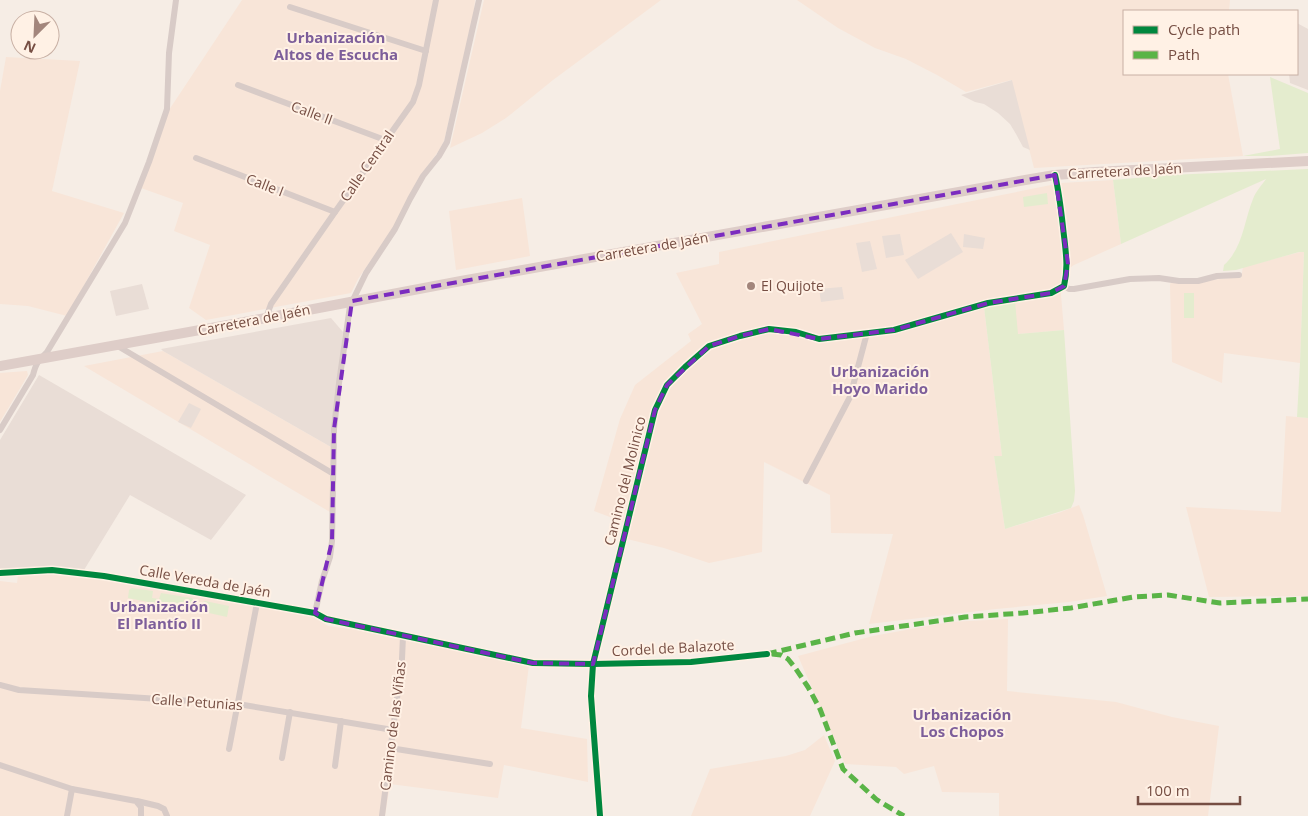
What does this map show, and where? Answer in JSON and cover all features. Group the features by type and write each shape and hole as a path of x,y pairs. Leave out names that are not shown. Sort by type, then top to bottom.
{"highway":[{"name":"Carretera de Jaén","path":"0,367 37,363 116,345 352,301 1055,175 1308,161"}],"street":[{"path":"0,430 33,375 37,363 47,352 125,223 167,109 169,53 176,0"},
{"name":"Calle Central","path":"266,318 271,304 413,102 419,86 436,0"},
{"path":"315,613 322,580 330,557 332,541 334,429 350,306 366,273 396,229 423,176 439,156 447,142 479,0"},
{"path":"290,7 426,51"},
{"name":"Calle II","path":"238,85 385,140"},
{"path":"1286,162 1308,156"},
{"name":"Calle I","path":"196,158 335,212"},
{"path":"1055,175 1068,264 1064,286 1069,289 1130,280 1159,278 1189,282 1217,276 1239,275"},
{"name":"Camino del Molinico","path":"600,816 591,696 592,664 655,410 667,385 709,346 740,336 769,329 796,332 819,338 894,330 988,303 1051,293 1064,286"},
{"path":"806,481 850,397 867,333"},
{"path":"116,345 332,473"},
{"name":"Calle Vereda de Jaén","path":"0,573 52,570 104,576 315,613 326,619 403,636"},
{"path":"229,748 258,603"},
{"name":"Cordel de Balazote","path":"403,636 533,662 592,664 692,662 767,654"},
{"name":"Camino de las Viñas","path":"382,816 402,659 403,636"},
{"name":"Calle Petunias","path":"0,685 19,690 238,704 393,730"},
{"path":"282,758 290,712"},
{"path":"334,766 341,721"},
{"path":"390,748 490,764"},
{"path":"0,765 72,789 158,806 164,809 167,816"},
{"path":"67,816 72,789"},
{"path":"136,801 141,807 141,816"}],"highlighted area":[{"path":"1055,175 1068,264 1064,286 1051,293 988,303 894,330 819,339 769,329 740,336 709,346 667,385 655,410 593,664 533,663 326,619 315,613 332,541 334,429 352,301"}],"shaded area":[{"path":"242,0 475,0 473,19 444,141 418,179 392,230 358,279 351,293 206,320 189,308 210,245 174,231 183,203 141,188 169,110"},
{"path":"484,0 661,0 553,80 506,118 482,133 450,148"},
{"path":"797,0 1230,0 1229,10 1123,10 1123,75 1228,75 1243,156 1034,168 1011,80 966,92 906,59 875,48 838,28"},
{"path":"1298,24 1308,29 1308,90 1290,83 1289,75 1298,75"},
{"path":"6,57 10,57 10,60 80,61 52,191 124,213 67,316 28,306 0,304 0,91"},
{"path":"1012,80 1030,150 1023,147 1010,124 998,113 984,104 961,95"},
{"path":"1113,180 1121,244 1074,265 1064,272 1061,295 1064,330 1018,334 984,307 1002,456 994,456 1005,529 1079,505 1107,596 1069,602 869,624 893,534 831,533 830,495 764,462 762,552 709,563 664,548 627,539 631,525 594,511 620,419 635,385 691,341 688,334 702,324 676,273 719,264 719,252 1061,183"},
{"path":"522,198 530,256 456,270 449,211"},
{"path":"951,233 963,252 918,279 905,260"},
{"path":"900,234 904,255 886,258 882,236"},
{"path":"964,234 985,238 983,249 963,247"},
{"path":"870,241 877,269 862,272 856,243"},
{"path":"1304,251 1300,363 1224,353 1222,383 1172,362 1171,281 1241,278 1243,267"},
{"path":"142,284 149,309 116,316 110,291"},
{"path":"842,287 844,299 821,302 819,289"},
{"path":"331,318 343,332 331,447 161,349"},
{"path":"163,351 331,447 330,512 84,366"},
{"path":"27,371 28,375 0,422 0,373"},
{"path":"39,375 246,495 211,540 130,495 84,570 51,568 0,569 0,440"},
{"path":"189,403 201,409 191,428 178,422"},
{"path":"1286,416 1308,418 1308,596 1209,597 1186,507 1281,512"},
{"path":"64,574 162,589 313,617 328,626 357,630 396,639 403,636 529,665 521,728 587,739 588,782 504,765 498,798 390,784 385,816 0,816 0,581 17,583 18,575"},
{"path":"1008,619 1007,691 1116,702 1172,717 1219,726 1208,816 999,816 999,793 942,792 934,766 904,774 896,767 845,764 798,656 873,636 949,622"},
{"path":"824,735 835,761 810,816 691,816 710,769 786,756 805,750"}],"green space":[{"path":"1270,77 1308,93 1308,153 1243,156 1280,149"},
{"path":"1308,169 1308,418 1297,417 1304,252 1236,270 1223,271 1224,265 1235,251 1239,242 1254,196 1266,179 1121,244 1113,180 1170,175"},
{"path":"1047,193 1048,204 1024,207 1023,197"},
{"path":"1184,293 1194,293 1194,318 1184,318"},
{"path":"1015,301 1018,334 1064,330 1075,491 1071,508 1005,529 994,456 1002,456 984,307"},
{"path":"132,588 153,591 152,598 159,599 161,593 192,598 195,602 193,611 128,598 129,590"},
{"path":"205,601 229,606 227,617 200,611 202,603"}],"marked path":[{"path":"767,654 855,633 965,617 1071,608 1133,597 1168,595 1220,603 1308,599"},
{"path":"772,654 781,655 788,659 808,687 820,709 843,769 877,800 904,816"}],"cycle path":[{"path":"600,816 591,696 593,664 655,410 667,385 709,346 740,336 769,329 796,332 819,339 894,330 988,303 1051,293 1064,286 1066,256 1061,207 1055,175"},
{"path":"0,573 52,570 104,576 315,613 326,619 533,663 691,662 767,654"}],"place":[{"name":"El Quijote","path":"751,286"}],"district":[{"name":"Urbanización Altos de Escucha","path":"336,46"},
{"name":"Urbanización Hoyo Marido","path":"880,380"},
{"name":"Urbanización El Plantío II","path":"159,616"},
{"name":"Urbanización Los Chopos","path":"962,724"}]}
